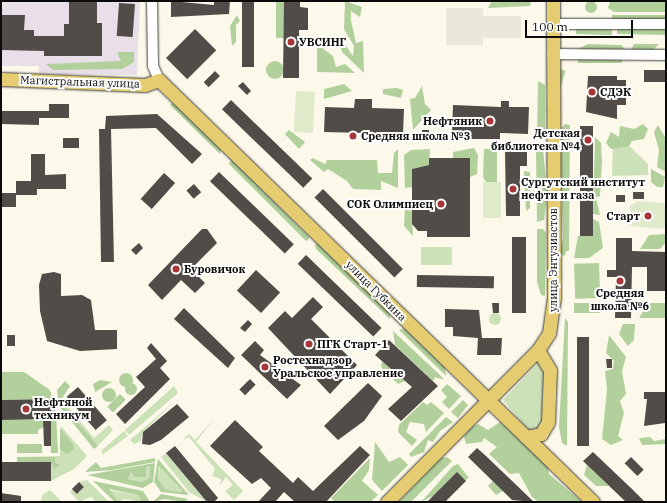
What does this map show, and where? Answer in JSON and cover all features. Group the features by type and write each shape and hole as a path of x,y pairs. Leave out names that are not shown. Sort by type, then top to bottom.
{"main road":[{"name":"улица Энтузиастов","path":"387,502 486,400 538,350 549,333 553,314 553,1"},
{"name":"Магистральная улица","path":"1,79 145,85 159,80"},
{"name":"улица Губкина","path":"159,80 486,400 593,502"},
{"path":"526,437 540,434 548,422 550,370 538,350"}],"street":[{"path":"152,1 152,60 159,80"},
{"path":"553,24 666,24"},
{"path":"552,54 666,55"}],"shaded area":[{"path":"1,1 140,1 137,75 39,74 39,66 1,66"},
{"path":"446,8 483,8 483,16 521,16 521,38 483,38 483,45 446,45"}],"green space":[{"path":"345,1 362,7 360,17 351,11 351,20 356,43 363,41 364,73 342,52 340,44 344,43 353,56 354,46 344,29"},
{"path":"492,1 531,1 530,6 488,8"},
{"path":"591,1 595,3 597,7 595,11 591,13 587,11 585,7 587,3"},
{"path":"276,2 284,2 284,38 276,38"},
{"path":"610,2 666,2 666,12 614,12 608,8"},
{"path":"237,15 240,21 236,25 236,42 232,46 230,26"},
{"path":"612,15 666,15 666,23 612,23"},
{"path":"576,28 612,29 612,35 576,34"},
{"path":"617,28 666,28 666,35 617,34"},
{"path":"317,44 333,56 336,67 345,64 355,73 317,72"},
{"path":"588,44 621,45 626,50 576,50"},
{"path":"634,44 659,44 653,50 631,50"},
{"path":"117,52 134,52 134,62 122,69 53,70 46,64 121,61"},
{"path":"578,59 622,59 622,63 578,63"},
{"path":"275,61 281,64 284,70 281,76 275,79 269,76 266,70 269,64"},
{"path":"560,69 566,71 552,114 546,112"},
{"path":"538,81 545,85 545,134 537,139"},
{"path":"344,84 352,91 324,99 324,89"},
{"path":"422,86 425,104 431,110 413,130 410,99 415,98"},
{"path":"397,88 403,90 401,98 383,94 383,89"},
{"path":"296,91 315,92 313,133 294,132"},
{"path":"174,102 221,150 220,154 170,105"},
{"path":"565,124 570,125 569,251 566,251 565,256 560,254 563,238 560,130"},
{"path":"643,124 648,129 644,139 632,141 629,146 611,149 606,143 611,132 619,137 620,126 634,129"},
{"path":"658,125 666,139 666,172 657,167 659,150 654,132"},
{"path":"289,130 305,142 299,149 285,134"},
{"path":"595,137 601,143 602,161 600,196 596,198 600,215 593,214"},
{"path":"613,141 625,142 648,164 648,175 612,176"},
{"path":"474,148 478,155 477,174 470,177 470,158 453,158 453,152"},
{"path":"543,148 547,194 544,220 537,222 536,150"},
{"path":"398,149 398,188 381,181 381,190 353,189 347,181 328,169 324,172 310,160 313,158 325,164 327,160 377,160 378,173 392,173 394,153"},
{"path":"430,149 429,165 412,169 412,187 405,188 404,155 411,150"},
{"path":"484,149 497,149 497,182 486,182 483,177"},
{"path":"232,160 310,238 306,241 228,164"},
{"path":"651,169 665,177 663,187 657,187 651,182"},
{"path":"524,171 530,172 530,208 526,211"},
{"path":"483,182 501,182 501,218 483,218"},
{"name":"Старт","path":"637,201 666,203 666,229 631,226 630,206"},
{"path":"405,209 412,211 413,236 404,226"},
{"path":"591,218 599,222 603,248 589,258 574,258 578,236 591,236"},
{"path":"537,229 543,229 546,233 545,296 541,295 537,282"},
{"path":"666,234 666,242 660,249 640,249 649,235"},
{"path":"320,243 390,313 390,319 316,249 315,244"},
{"path":"421,247 452,247 452,265 421,265"},
{"path":"599,263 600,298 575,299 574,264"},
{"path":"574,303 600,303 600,313 574,313"},
{"path":"648,303 666,303 666,318 639,318"},
{"path":"493,313 497,313 501,319 497,325 493,325 489,321 489,317"},
{"path":"565,318 568,322 567,446 562,443 559,427"},
{"path":"623,324 635,324 634,340 628,346 619,334"},
{"path":"404,328 445,367 446,376 399,330"},
{"path":"393,331 444,380 435,377 433,381 395,345"},
{"path":"609,335 626,357 622,371 626,394 620,401 624,413 618,436 623,440 611,445 602,439 607,389 605,371 613,369 614,361 606,353"},
{"path":"383,360 405,381 398,384 384,371 381,366"},
{"path":"538,363 544,370 544,421 538,430 528,430 503,400"},
{"path":"1,372 24,372 50,390 56,412 58,453 51,453 50,424 38,430 38,434 1,434 1,420 50,399 1,400"},
{"path":"123,373 129,373 133,377 133,383 129,387 123,387 119,383 119,377"},
{"path":"100,380 112,382 95,392 93,384"},
{"path":"65,381 70,386 60,401 98,446 94,449 59,406 57,390"},
{"path":"131,383 135,385 137,389 135,393 131,395 127,393 125,389 127,385"},
{"path":"447,384 461,396 449,409 442,402 447,397 441,390"},
{"path":"70,386 62,399 94,438 109,425 113,430 98,446 60,401"},
{"path":"174,386 178,393 129,435 125,430"},
{"path":"106,388 112,388 116,392 116,398 112,402 106,402 102,398 102,392"},
{"path":"120,394 126,400 113,412 107,407"},
{"path":"463,400 468,405 458,418 451,412"},
{"path":"175,401 143,432 141,441 134,444 130,440"},
{"path":"423,402 427,405 431,402 444,413 426,432 424,424 410,422 406,432 417,440 412,446 398,432 399,425"},
{"path":"446,417 453,422 440,431 433,442 428,440 424,452 411,457 409,454"},
{"path":"214,419 196,442 243,491 234,500 225,491 233,485 226,477 220,485 221,479 212,476 215,469 189,437 183,439 189,434 195,440"},
{"path":"500,422 548,467 549,474 582,502 539,502 532,497 519,473 510,474 489,454 497,447 484,438 482,442 466,444 464,436 471,428 478,424 488,430"},
{"path":"61,426 87,456 74,469 51,481 51,462 17,462 17,457 60,456"},
{"path":"60,428 73,444 74,449 68,454 60,450"},
{"path":"124,431 128,436 102,455 102,450"},
{"path":"650,437 654,441 666,439 666,444 642,445 639,438"},
{"path":"375,442 389,462 400,457 408,465 382,491 372,480"},
{"path":"17,444 42,444 42,453 17,453"},
{"path":"166,453 207,502 189,492 161,457"},
{"path":"17,457 55,457 55,463 60,465 54,469 51,462 17,462"},
{"path":"447,457 452,461 411,502 399,502 441,458"},
{"path":"155,458 155,462 112,470 85,472 96,462 101,468"},
{"path":"370,458 369,470 362,481 378,495 370,502 335,502 331,498"},
{"path":"158,459 188,495 161,492 154,482","holes":["159,466 182,490 181,492 166,490 158,479"]},
{"path":"155,463 153,482 143,488 87,475","holes":["147,466 150,466 149,478 141,482 128,479 131,472 135,477 146,477"]},
{"path":"458,464 469,478 421,502 453,466"},
{"path":"160,465 182,490 181,492 166,490 158,479"},
{"path":"587,465 609,486 596,486 584,475"},
{"path":"147,466 150,466 149,478 141,482 128,479 131,472 147,474"},
{"path":"87,480 109,502 96,502 91,497 79,502 70,492 72,489 77,494 84,487 79,482"},
{"path":"93,481 143,491 150,502 142,502 138,495 109,489 118,502 115,502"},
{"path":"493,481 503,491 496,495 488,486"},
{"path":"50,490 62,502 40,502 43,494"},
{"path":"108,490 138,495 142,502 125,499 118,502"},
{"path":"161,494 188,499 185,502 164,499 153,502"}],"building":[{"path":"69,1 97,1 97,23 102,23 102,56 44,56 44,51 1,50 1,15 25,15 24,30 34,30 34,36 64,36 64,24 69,24"},
{"path":"171,1 214,5 214,1 230,1 229,14 171,17"},
{"path":"242,1 254,1 254,67 242,67"},
{"name":"УВСИНГ","path":"284,1 300,1 300,7 308,8 308,30 299,30 299,78 283,78"},
{"path":"119,3 135,4 133,37 117,36"},
{"path":"195,29 216,50 187,79 166,58"},
{"path":"644,70 666,70 666,82 644,82"},
{"path":"215,71 220,76 209,87 204,82"},
{"path":"588,76 617,76 617,80 626,80 626,105 617,105 617,119 586,112"},
{"path":"243,82 251,91 247,95 238,86"},
{"path":"355,99 372,99 372,108 404,109 403,134 324,132 325,107 354,108"},
{"path":"231,100 312,178 303,188 222,109"},
{"name":"Нефтяник","path":"501,101 509,101 509,107 529,107 528,134 500,133 500,139 471,139 471,133 452,133 453,105 501,107"},
{"path":"49,104 69,104 69,118 39,118 39,125 1,124 1,111 49,111"},
{"path":"157,114 202,154 192,164 156,128 111,129 114,262 101,262 99,129 105,129 106,116"},
{"path":"580,126 593,126 593,236 580,236"},
{"path":"422,130 429,130 429,141 423,142"},
{"path":"63,138 79,138 79,148 63,148"},
{"name":"Сургутский институт нефти и газа","path":"505,149 527,149 527,166 520,166 520,216 506,216"},
{"path":"31,154 45,154 45,175 66,174 66,189 37,189 37,195 16,195 16,207 1,207 1,193 16,193 16,181 31,181"},
{"name":"СОК Олимпиец","path":"429,158 470,158 470,237 427,237 427,231 418,231 412,224 412,169 429,165"},
{"path":"219,172 294,244 285,254 210,181"},
{"path":"164,173 175,183 152,209 141,199"},
{"path":"194,184 201,192 194,199 186,191"},
{"path":"323,189 403,269 394,277 315,197"},
{"path":"633,192 644,192 644,199 633,199"},
{"path":"616,195 625,195 625,202 616,202"},
{"path":"202,229 207,229 217,243 191,269 205,283 195,293 181,280 162,300 148,285"},
{"path":"512,237 526,237 526,313 512,313"},
{"path":"616,238 632,238 632,251 666,252 666,291 647,291 647,267 632,267 631,318 615,318 616,277 607,277 607,270 616,270"},
{"path":"139,243 143,248 136,255 131,250"},
{"path":"306,255 382,328 373,337 298,264"},
{"path":"256,270 280,293 261,313 237,290"},
{"path":"54,272 61,274 61,296 82,295 91,300 95,330 117,330 117,349 80,351 47,341 40,311 39,285 42,274"},
{"path":"417,275 494,276 494,288 417,287"},
{"name":"ПГК Старт-1","path":"313,297 323,307 311,319 357,365 330,394 268,328 285,311 292,318"},
{"path":"492,303 499,303 499,313 493,313"},
{"path":"184,308 235,358 228,368 174,319"},
{"path":"445,309 479,310 482,338 502,338 501,355 477,355 478,338 453,336 453,327 445,327"},
{"path":"248,320 252,324 245,332 240,328"},
{"path":"7,335 15,335 15,346 7,346"},
{"path":"577,337 589,337 589,446 577,446"},
{"path":"389,340 438,386 401,421 388,409 412,387 375,355"},
{"path":"255,341 264,350 260,355 301,385 287,399 241,355"},
{"path":"151,343 167,361 160,368 170,379 125,424 116,414 145,387 136,377 156,359 147,348"},
{"path":"606,359 612,359 612,368 607,368"},
{"path":"250,379 256,385 245,395 239,390"},
{"path":"368,383 382,396 364,421 338,440 324,426"},
{"path":"78,387 107,420 96,430 67,397"},
{"path":"644,392 666,392 665,423 644,426 647,399 644,399"},
{"name":"Нефтяной техникум","path":"51,399 51,446 44,446 43,419 1,420 1,400"},
{"path":"177,404 189,417 161,440 150,445 142,444 143,432"},
{"path":"235,420 263,447 259,451 293,483 298,477 313,491 360,446 370,455 326,502 295,502 284,492 275,502 258,502 271,488 261,478 252,484 210,446"},
{"path":"175,446 218,498 214,502 207,502 166,453"},
{"path":"477,448 534,502 512,500 468,457"},
{"path":"593,452 645,502 626,502 583,461"},
{"path":"631,457 644,470 637,476 625,463"},
{"path":"1,462 51,462 51,481 1,481"},
{"path":"457,472 466,481 445,502 427,502"},
{"path":"79,482 84,487 77,494 72,489"},
{"path":"1,493 21,496 21,502 1,502"}],"place":[{"name":"УВСИНГ","path":"291,42"},
{"name":"СДЭК","path":"592,92"},
{"name":"Нефтяник","path":"490,121"},
{"name":"Средняя школа №3","path":"353,136"},
{"name":"Детская библиотека №4","path":"588,140"},
{"name":"Сургутский институт нефти и газа","path":"513,189"},
{"name":"СОК Олимпиец","path":"441,204"},
{"name":"Старт","path":"648,216"},
{"name":"Буровичок","path":"176,269"},
{"name":"Средняя школа №6","path":"620,281"},
{"name":"ПГК Старт-1","path":"309,344"},
{"name":"Ростехнадзор Уральское управление","path":"265,367"},
{"name":"Нефтяной техникум","path":"26,409"}]}
